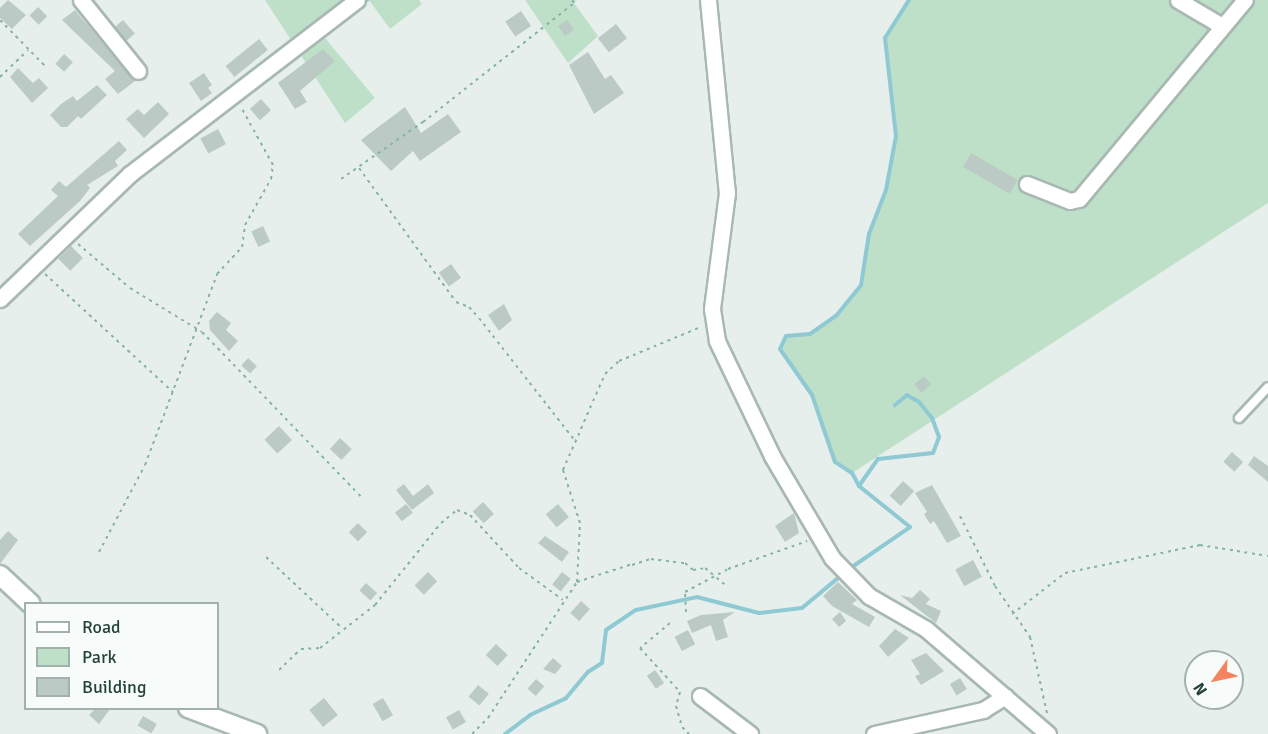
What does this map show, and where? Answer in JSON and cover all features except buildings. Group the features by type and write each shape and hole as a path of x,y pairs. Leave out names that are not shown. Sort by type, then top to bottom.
{"street":[{"path":"81,0 138,71"},
{"path":"0,299 37,266 66,234 147,160 357,0"},
{"path":"708,0 727,193 712,321 717,341 772,456 832,558 869,596 926,629 1048,734"},
{"path":"1178,0 1222,27"},
{"path":"1028,184 1070,201 1079,200 1245,0"},
{"path":"0,575 31,602"},
{"path":"700,696 750,734"},
{"path":"874,734 983,710 1005,696"},
{"path":"193,710 258,734"}],"lane":[{"path":"1239,418 1268,387"}],"path":[{"path":"341,180 512,52 574,3 572,0"},
{"path":"0,20 46,67"},
{"path":"0,77 29,49"},
{"path":"99,552 145,465 217,274 242,247 245,225 271,179 273,165 240,106"},
{"path":"359,168 456,302 469,307 479,318 575,441"},
{"path":"66,234 130,288 196,327 363,499"},
{"path":"37,266 173,392"},
{"path":"577,582 580,523 563,470 604,374 619,361 712,321"},
{"path":"279,670 301,649 320,648 375,605 441,523 457,510 470,515 519,568 563,600"},
{"path":"960,516 1012,614 1030,637 1047,716"},
{"path":"686,612 685,592 712,577 795,544 821,540"},
{"path":"1012,614 1065,573 1200,545 1268,556"},
{"path":"266,557 343,629"},
{"path":"472,734 488,718 563,600 577,582 651,559 685,563 693,570 705,568 712,577 728,587"},
{"path":"632,565 637,563"},
{"path":"670,624 640,648 680,692 676,706 681,727 689,734"}],"green space":[{"path":"265,0 357,0 320,32 375,98 345,123"},
{"path":"369,0 419,0 422,4 390,29"},
{"path":"525,0 577,0 574,3 598,36 568,63"},
{"path":"909,0 1268,0 1268,203 852,473 835,462 812,395 780,349 786,336 810,334 836,316 861,285 869,234 886,190 896,136 885,38"}],"waterway":[{"path":"360,5 367,0"},
{"path":"859,486 852,473 835,462 812,395 780,349 786,336 810,334 836,316 861,285 869,234 886,190 896,136 885,38 909,0"},
{"path":"237,101 334,27"},
{"path":"849,569 910,527 859,486 878,459 933,453 939,437 932,418 919,402 907,395 895,405"},
{"path":"505,734 530,715 566,698 588,672 602,663 606,630 636,610 697,597 759,613 802,608 843,574"}]}
